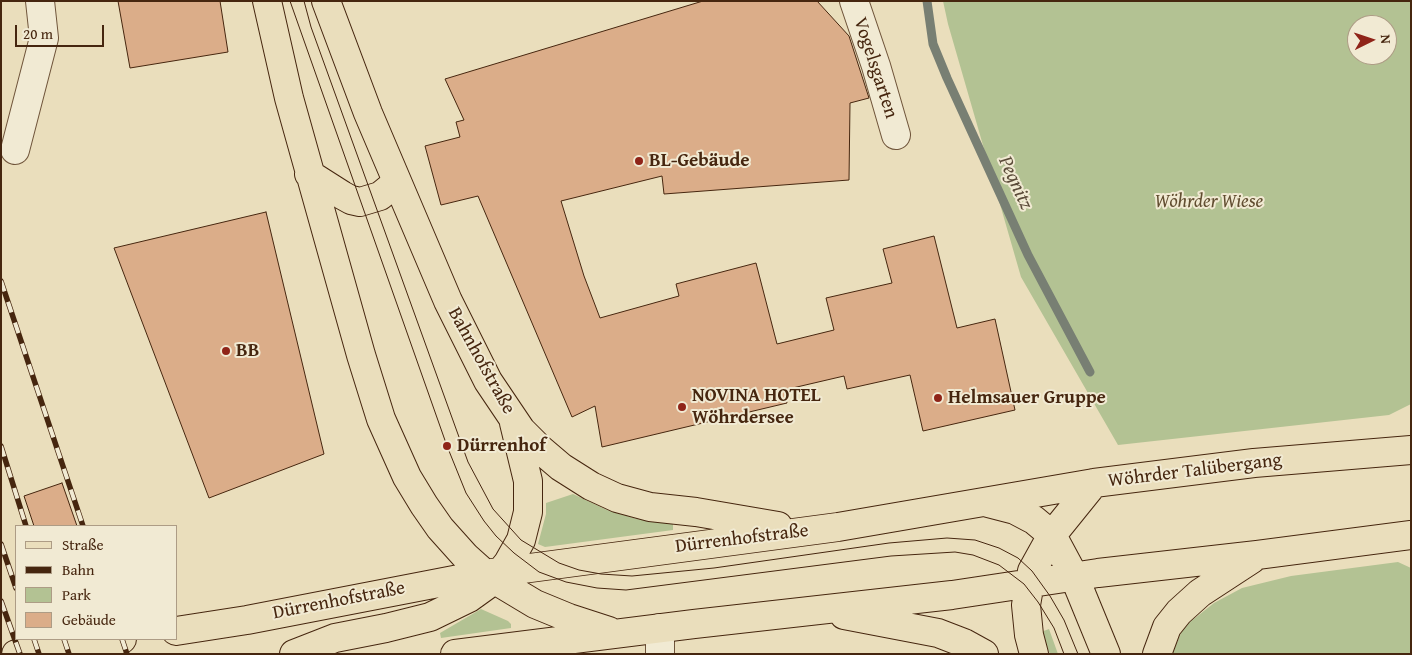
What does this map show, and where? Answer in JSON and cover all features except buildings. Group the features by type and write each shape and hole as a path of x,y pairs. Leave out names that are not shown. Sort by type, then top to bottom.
{"main road":[{"path":"267,1 279,59 309,174 361,355 381,419 394,448 415,491 440,528 461,552 544,607 618,633 660,641 818,610 952,595 1074,576 1411,535"},
{"name":"Bahnhofstraße","path":"326,1 354,78 396,180 462,331 488,381 513,420 532,441 550,459 580,479 617,498 650,507 696,512 807,531"},
{"path":"309,174 342,196 360,202 380,196 396,180"},
{"name":"Dürrenhofstraße","path":"294,654 335,638 393,627 430,617 469,598 494,575 521,540 528,512 528,481 513,420"},
{"name":"Wöhrder Talübergang","path":"981,502 1094,483 1254,463 1411,450"},
{"path":"1034,654 1026,605 1032,571 1052,535 1094,483"},
{"path":"981,502 1015,510 1034,520 1052,535 1074,576 1106,654"},
{"name":"Dürrenhofstraße","path":"178,631 494,575 807,531 981,502"},
{"path":"1157,654 1167,627 1179,612 1214,584 1257,555"},
{"path":"818,610 938,633 964,643 984,654"},
{"path":"455,654 618,633"},
{"path":"16,654 115,640"}],"street":[{"path":"15,150 44,38 40,1"},
{"name":"Vogelsgarten","path":"854,1 876,66 896,135"}],"green space":[{"name":"Wöhrder Wiese","path":"943,1 1411,1 1411,404 1389,415 1118,445 1021,277"},
{"path":"573,494 607,510 637,519 673,524 673,530 545,547 538,544 546,514 546,503"},
{"path":"1398,562 1411,568 1411,654 1172,654 1182,631 1190,622 1214,603 1242,588 1291,576"},
{"path":"481,609 508,621 511,624 511,628 441,638 440,633"},
{"path":"1049,629 1058,654 1050,654 1041,632"}],"waterway":[{"name":"Pegnitz","path":"927,1 933,44 947,78 1028,255 1090,372"}],"tram line":[{"path":"290,1 447,446 466,493 484,521 496,536 514,553 539,572 566,582 597,588 626,590 891,556 955,552 973,555 999,565 1024,584 1054,628 1064,654"},
{"path":"304,1 311,27 468,462 493,509 521,540 559,563 579,570 632,576 714,568 889,543 947,538 975,540 999,548 1018,558 1032,571 1064,620 1078,654"}],"railway":[{"path":"1,281 83,525"},
{"path":"1,446 26,525"},
{"path":"1,544 15,585"},
{"path":"1,601 20,654"},
{"path":"34,640 39,654"},
{"path":"64,640 69,654"},
{"path":"122,640 127,654"}],"place":[{"name":"BL-Gebäude","path":"639,161"},
{"name":"BB","path":"226,351"},
{"name":"Helmsauer Gruppe","path":"938,398"},
{"name":"NOVINA HOTEL Wöhrdersee","path":"682,407"},
{"name":"Dürrenhof","path":"447,446"}]}
